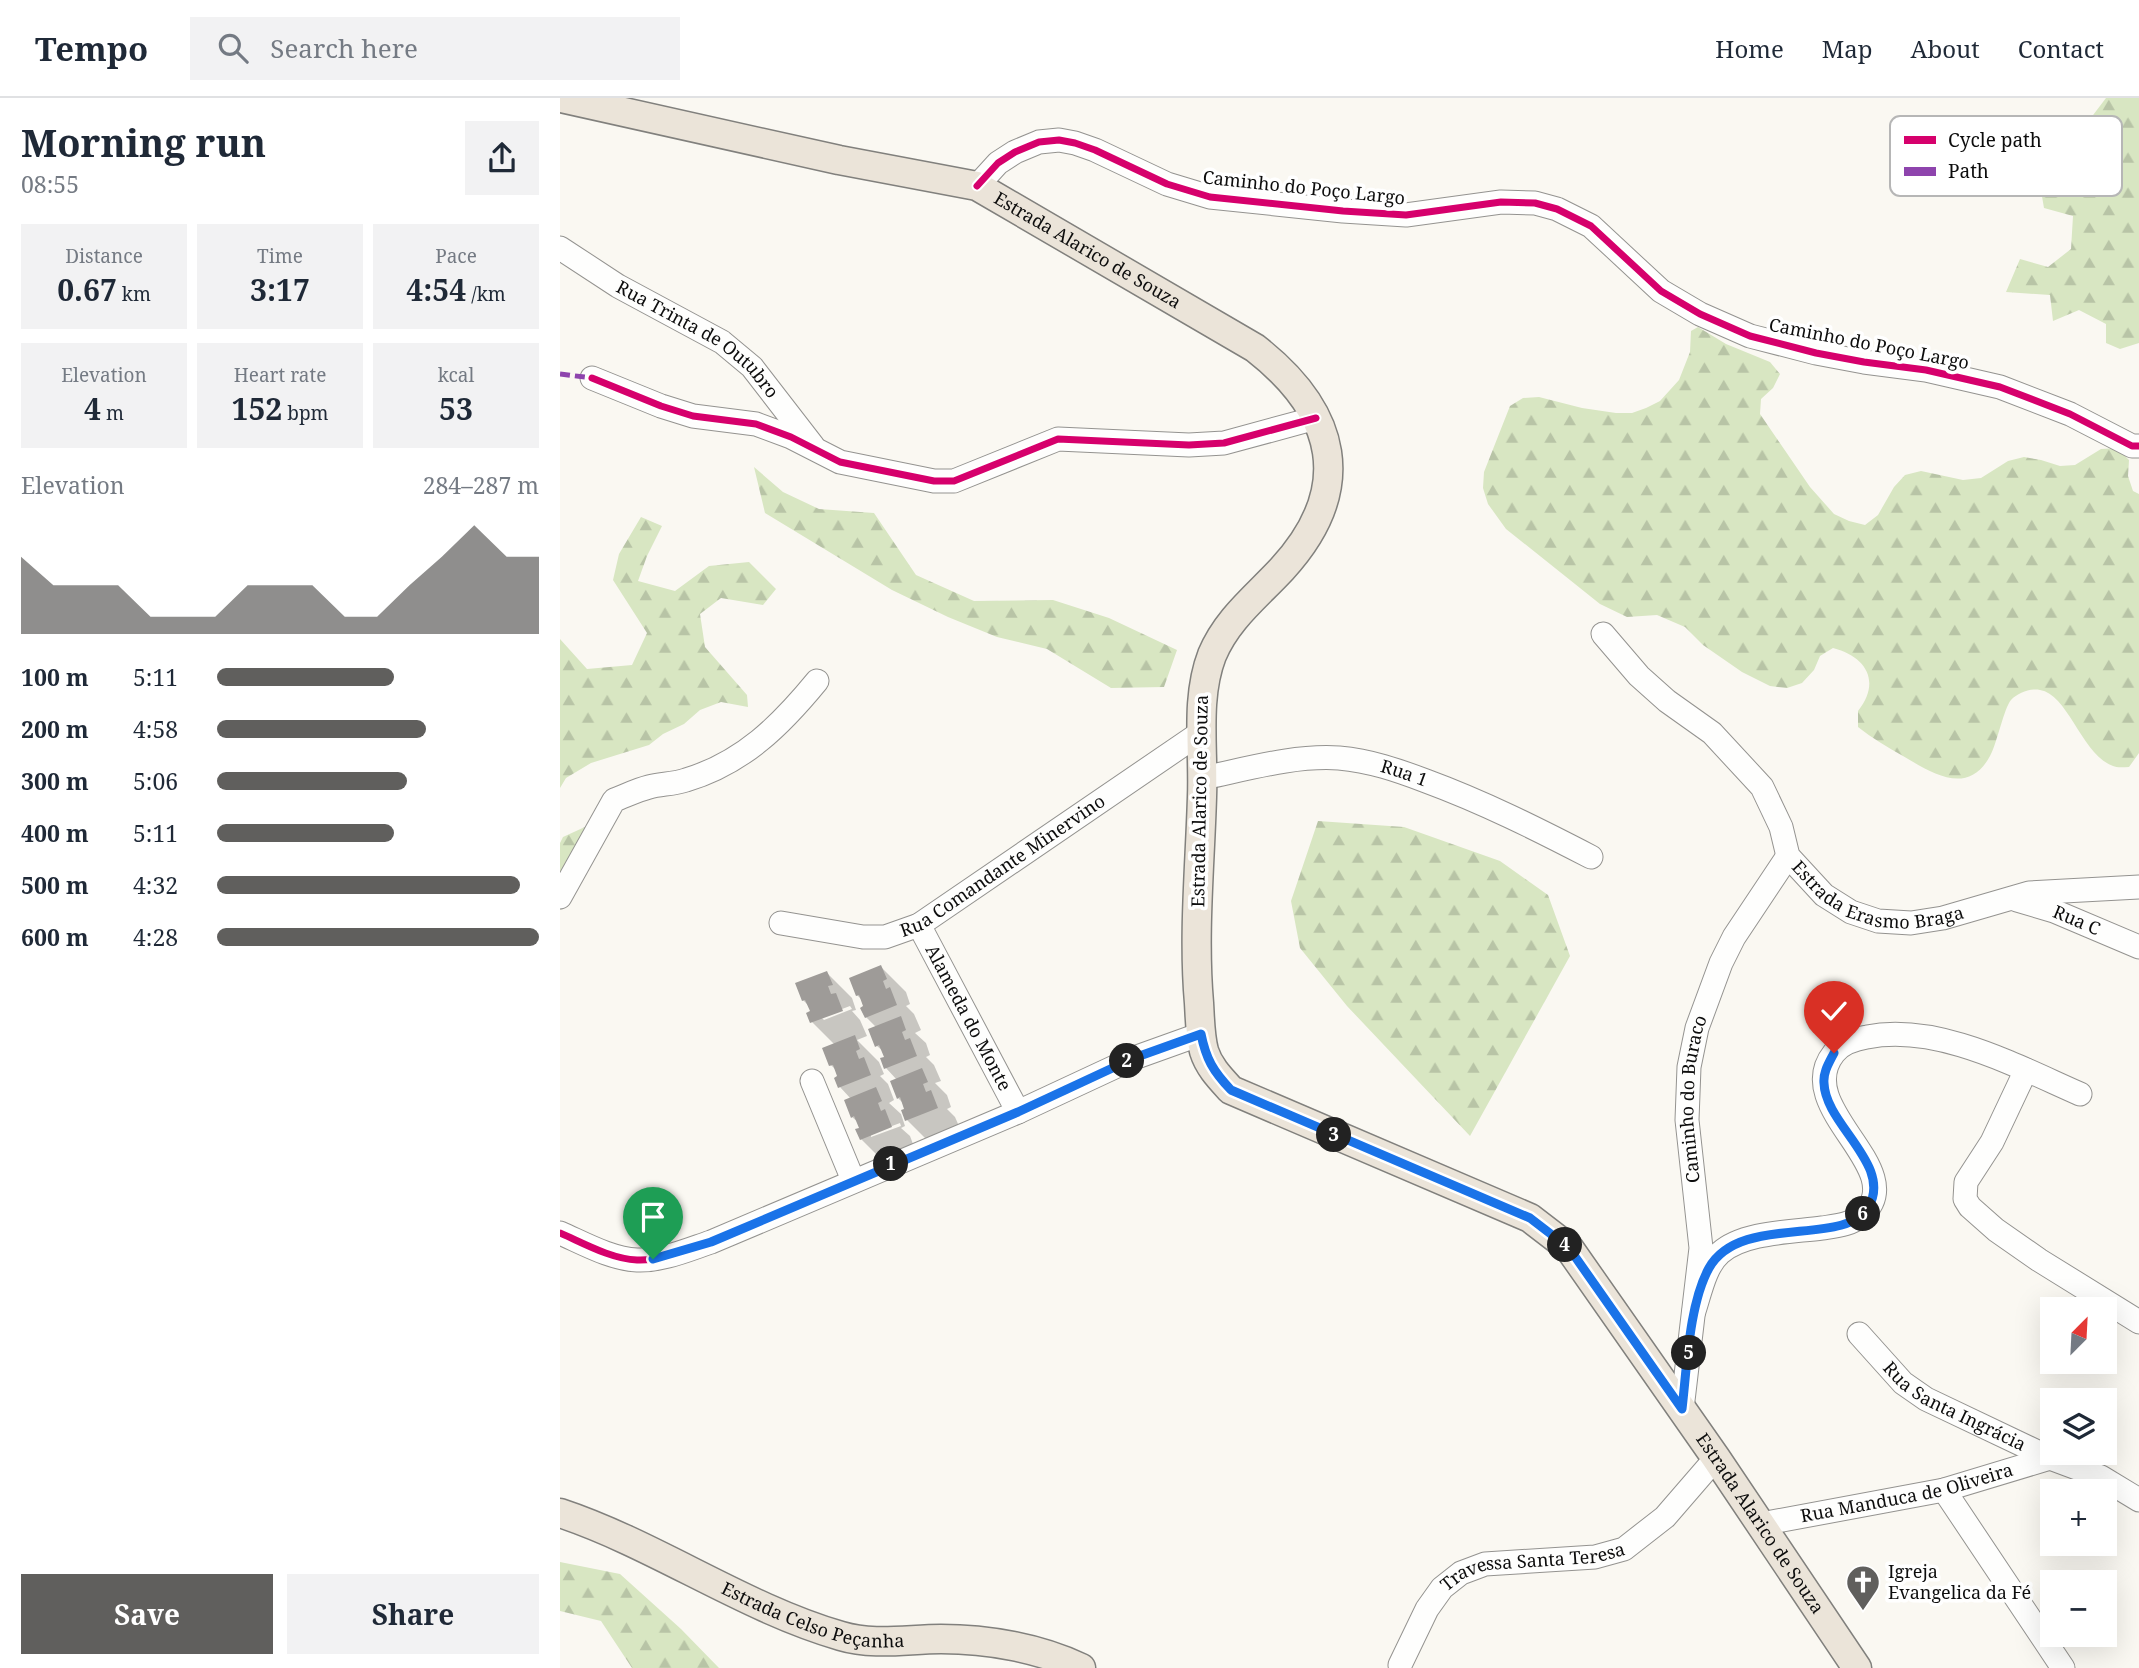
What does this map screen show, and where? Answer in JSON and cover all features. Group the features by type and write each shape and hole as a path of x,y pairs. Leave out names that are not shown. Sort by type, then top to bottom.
{"main road":[{"name":"Estrada Alarico de Souza","path":"561,98 839,160 977,186 1255,348 1299,389 1317,418 1327,442 1329,472 1324,502 1307,535 1283,567 1222,633 1204,681 1197,925 1197,986 1204,1051 1214,1073 1231,1090 1530,1218 1569,1248 1716,1458 1857,1668"},
{"name":"Estrada Celso Peçanha","path":"560,1513 693,1571 797,1621 843,1637 883,1641 980,1641 1046,1655 1080,1668"}],"street":[{"name":"Caminho do Poço Largo","path":"977,186 998,163 1015,152 1039,142 1059,140 1095,150 1167,184 1210,197 1406,215 1501,202 1535,203 1557,209 1591,226 1661,291 1700,314 1749,336 1815,353 1926,370 2000,387 2070,414 2132,446 2139,446"},
{"name":"Rua Trinta de Outubro","path":"560,248 618,286 722,342 752,367 817,452"},
{"name":"Rua Trinta de Outubro","path":"592,378 693,416 755,424 791,437 840,462 934,481 954,481 1058,439 1189,445 1224,443 1317,418"},
{"name":"Estrada Erasmo Braga","path":"1603,634 1639,676 1667,701 1712,733 1762,787 1781,827 1788,856 1824,895 1851,912 1878,922 1911,923 1943,918 2029,893 2139,887"},
{"path":"560,897 614,800 648,787 685,781 729,763 764,739 792,712 817,681"},
{"name":"Rua Comandante Minervino","path":"781,923 863,937 885,937 919,925 1203,731"},
{"name":"Rua 1","path":"1203,778 1299,759 1338,758 1377,763 1520,820 1591,857"},
{"name":"Caminho do Buraco","path":"1682,1409 1701,1248 1688,1120 1689,1068 1697,1028 1725,954 1788,856"},
{"name":"Rua C","path":"2011,898 2054,911 2139,947"},
{"name":"Alameda do Monte","path":"919,925 1018,1112"},
{"path":"560,1233 627,1259 653,1259 711,1242 1018,1112 1134,1058 1201,1034"},
{"path":"1694,1311 1708,1269 1719,1253 1743,1239 1854,1221 1869,1206 1874,1185 1870,1168 1827,1100 1824,1085 1825,1072 1834,1053 1844,1044 1879,1035 1905,1034 1948,1041 2026,1070 2080,1094"},
{"path":"2026,1070 1992,1142 1966,1182 1965,1199 1970,1207 1996,1230 2139,1322"},
{"path":"812,1081 853,1180"},
{"name":"Rua Santa Ingrácia","path":"1859,1334 1903,1383 1926,1399 2040,1453"},
{"name":"Travessa Santa Teresa","path":"1400,1665 1427,1609 1442,1588 1461,1573 1485,1564 1595,1557 1624,1549 1665,1517 1716,1458"},
{"name":"Rua Manduca de Oliveira","path":"1760,1524 1944,1490 2040,1461"},
{"name":"Rua Santa Ingrácia","path":"2069,1465 2101,1477 2139,1500"},
{"path":"1944,1490 2063,1668"}],"green space":[{"path":"2106,98 2139,98 2139,343 2120,349 2106,343 2106,324 2079,310 2053,321 2050,295 2006,292 2020,259 2048,267 2071,249 2073,216 2044,208 2042,196 2122,196 2122,116 2092,116"},
{"path":"1698,327 1726,344 1770,362 1780,374 1773,388 1761,399 1760,414 1810,487 1834,514 1849,521 1865,525 1878,515 1894,487 1905,475 1921,471 1963,480 1981,478 2008,461 2024,457 2060,466 2075,465 2101,449 2117,448 2129,460 2128,476 2133,491 2139,494 2139,753 2129,767 2115,767 2102,760 2059,702 2050,694 2036,690 2024,692 2011,700 1993,750 1981,768 1971,776 1960,778 1937,774 1874,739 1858,727 1858,711 1869,690 1869,681 1862,664 1845,652 1833,648 1820,656 1814,670 1802,683 1787,688 1770,686 1742,672 1703,645 1685,627 1657,615 1627,617 1600,604 1506,529 1488,504 1483,488 1484,472 1510,406 1523,398 1539,397 1616,413 1632,413 1646,408 1660,401 1679,380 1690,352 1691,331"},
{"path":"754,467 783,492 819,509 874,513 916,575 974,601 1053,600 1109,618 1177,650 1164,687 1111,688 1047,649 997,637 892,590 765,513"},
{"path":"641,517 662,526 638,581 675,591 709,566 749,562 776,589 763,605 721,598 700,614 705,647 747,695 748,707 721,702 700,710 684,724 663,734 649,745 591,763 566,778 560,788 560,639 587,669 632,665 647,633 613,580 619,554"},
{"path":"1318,821 1404,827 1500,861 1548,895 1570,956 1470,1136 1347,1006 1300,948 1291,901"},
{"path":"587,826 573,893 560,910 560,843 563,837"},
{"path":"560,1562 620,1574 681,1629 719,1668 632,1668 601,1621 560,1611"}],"building":[{"path":"881,965 887,979 883,981 886,989 890,987 897,1005 865,1018 860,1008 863,1006 859,995 856,996 849,978"},
{"path":"827,971 833,985 828,986 831,994 836,993 843,1011 810,1023 806,1013 810,1011 805,1000 802,1001 795,983"},
{"path":"901,1016 906,1030 902,1032 905,1040 910,1038 917,1056 884,1069 880,1058 884,1057 879,1045 875,1047 868,1029"},
{"path":"855,1035 860,1049 856,1051 859,1059 864,1057 871,1075 838,1088 833,1065 829,1066 822,1048"},
{"path":"922,1068 928,1082 923,1084 926,1092 931,1090 938,1108 905,1121 900,1097 897,1099 890,1081"},
{"path":"876,1087 882,1101 878,1103 881,1111 885,1109 892,1127 860,1140 855,1129 859,1128 854,1116 851,1118 844,1100"}],"marked path":[{"path":"560,374 592,378"}],"cycle path":[{"path":"977,186 998,163 1015,152 1039,142 1059,140 1095,150 1167,184 1210,197 1406,215 1501,202 1535,203 1557,209 1591,226 1661,291 1700,314 1750,336 1816,353 1926,370 2000,387 2070,414 2132,446 2139,446"},
{"path":"592,378 693,416 756,424 791,437 840,462 934,481 954,481 1058,439 1189,445 1224,443 1316,418"},
{"path":"560,1233 597,1250 627,1259 656,1259 674,1254 711,1242 1018,1112 1134,1058 1201,1034"}],"place":[{"name":"Igreja Evangelica da Fé","path":"1863,1612"}],"route":[{"path":"653,1259 711,1242 1018,1112 1134,1058 1201,1034 1204,1051 1214,1073 1231,1090 1530,1218 1545,1229 1569,1248 1682,1409 1694,1311 1708,1269 1719,1253 1743,1239 1854,1221 1869,1206 1874,1185 1870,1168 1827,1100 1825,1072 1834,1053"}]}
